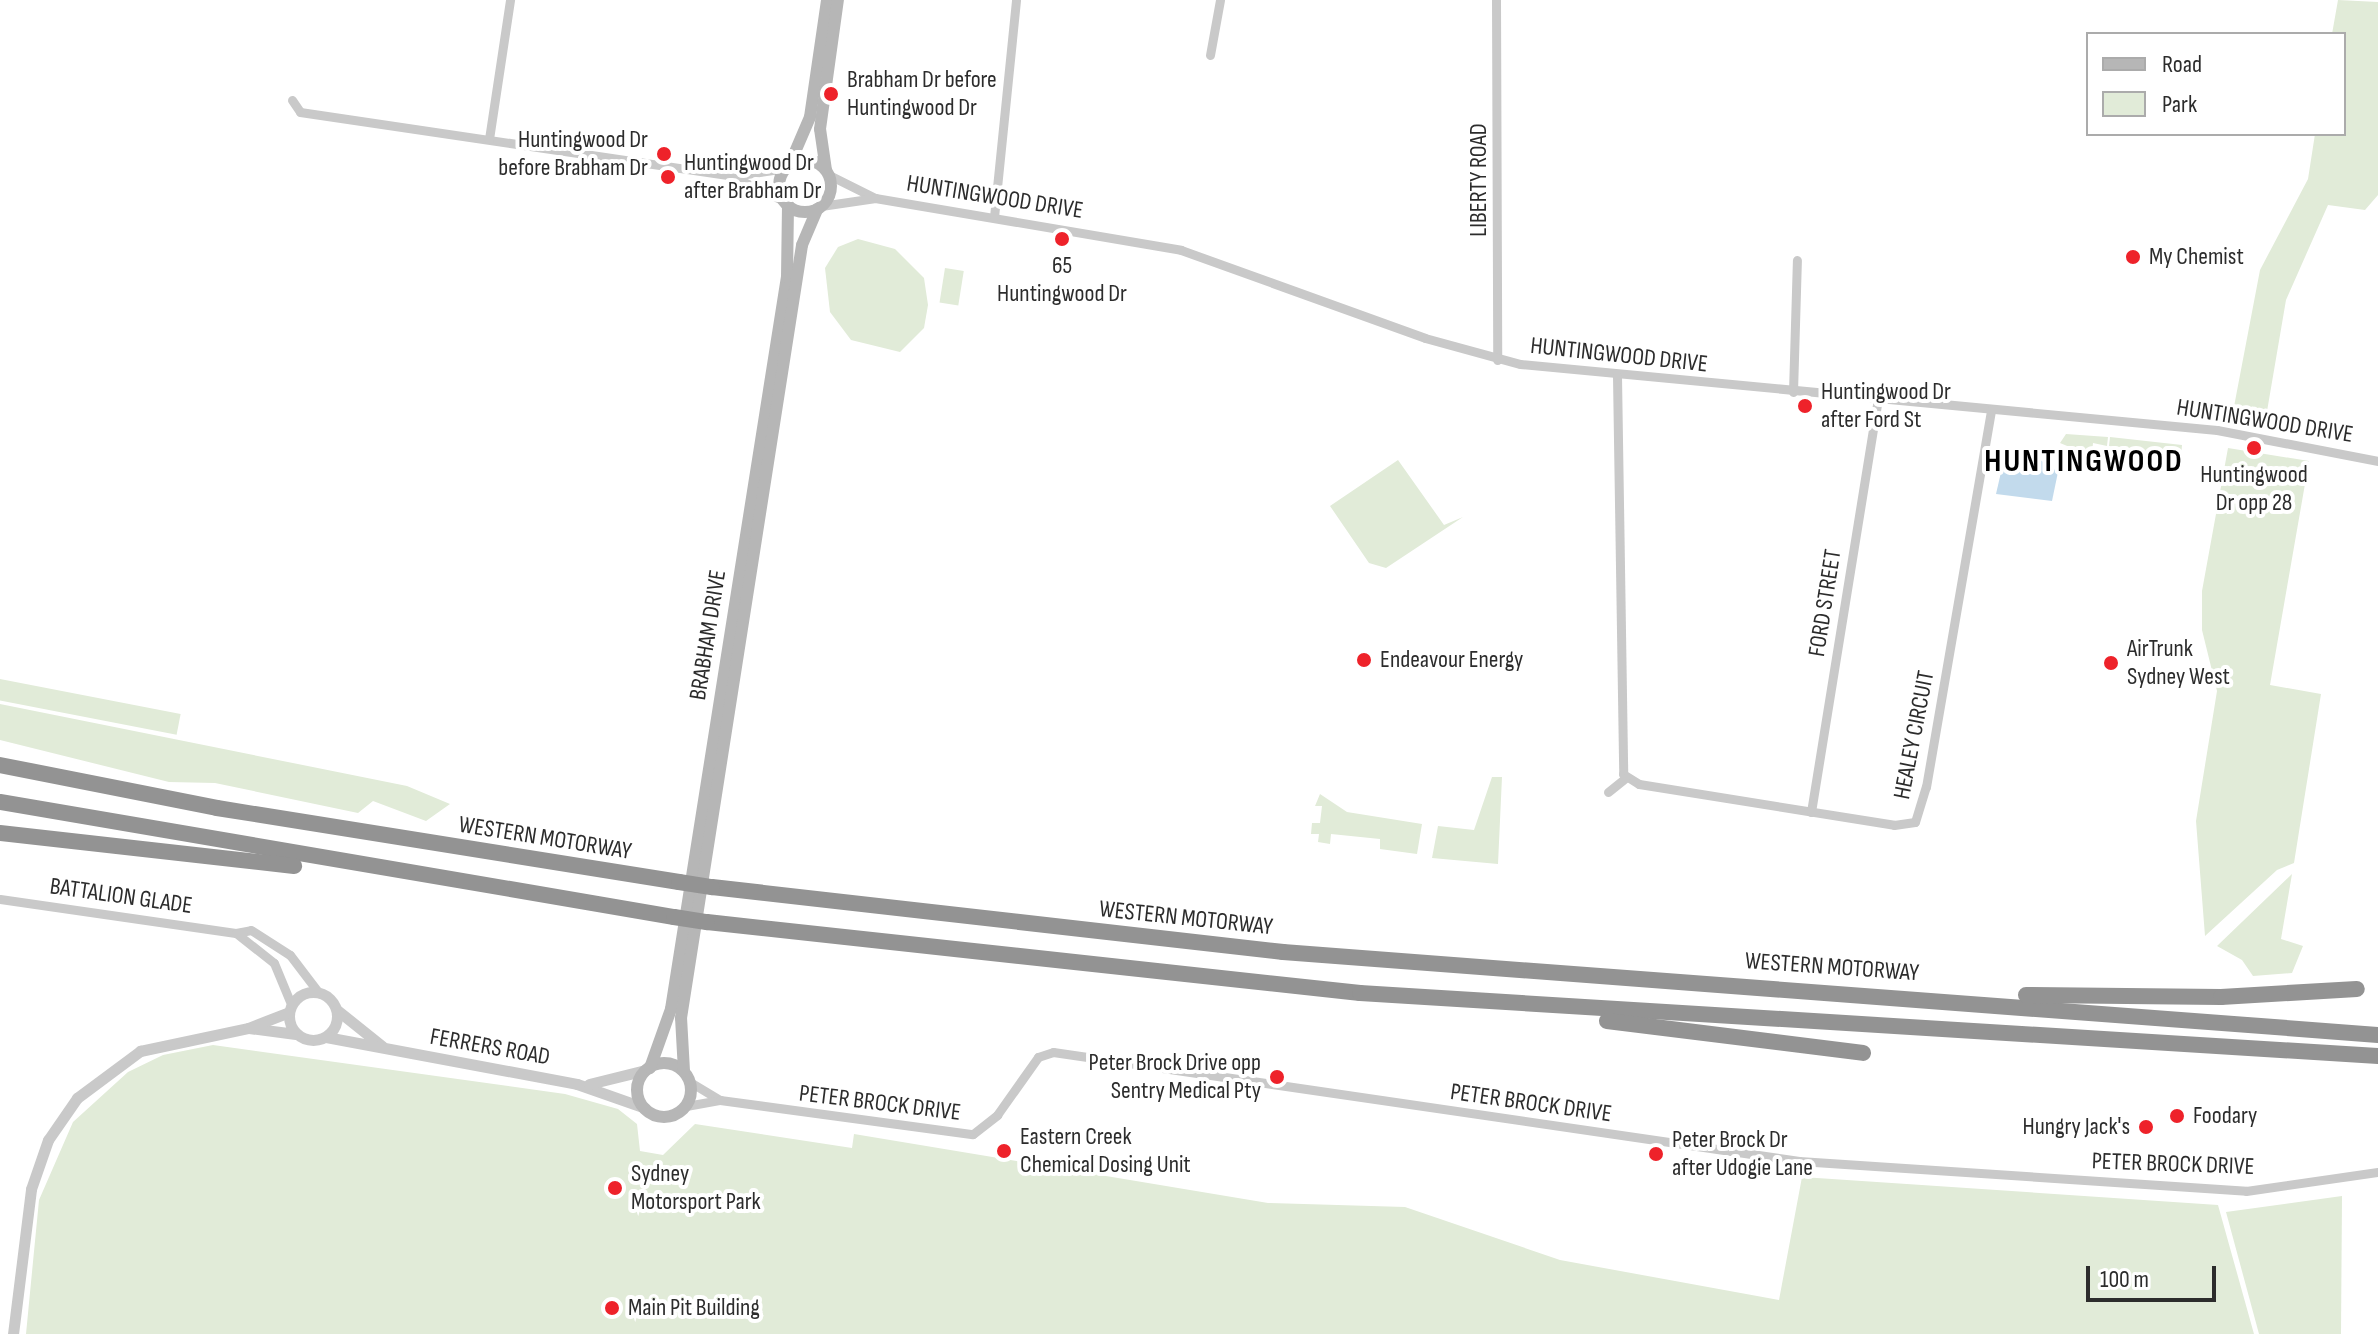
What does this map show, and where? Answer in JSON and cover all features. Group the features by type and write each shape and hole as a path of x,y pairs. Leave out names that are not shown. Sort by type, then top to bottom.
{"highway":[{"name":"WESTERN MOTORWAY","path":"0,765 233,811 712,887 1283,952 1980,1001 2378,1035"},
{"path":"0,802 309,858 707,922 1114,970 1499,1004 2378,1056"},
{"path":"0,833 296,866 309,858"},
{"path":"1980,1001 1988,993 2221,997 2357,989"},
{"path":"1499,1004 1863,1053"}],"main road":[{"path":"827,0 810,117 780,185 787,204 819,208 831,192 820,129 838,0"},
{"path":"788,167 808,161 827,173"},
{"name":"BRABHAM DRIVE","path":"648,1069 671,1009 787,277 787,204"},
{"name":"BRABHAM DRIVE","path":"687,1076 678,1040 683,1002 802,245 819,208"},
{"path":"665,1063 687,1076 686,1106 666,1117 645,1108 638,1089 648,1069 665,1063"}],"street":[{"path":"489,139 510,0"},
{"path":"994,217 1016,0"},
{"path":"1210,55 1220,0"},
{"name":"LIBERTY ROAD","path":"1496,0 1497,360"},
{"path":"292,100 300,112 729,175 788,167"},
{"name":"HUNTINGWOOD DRIVE","path":"827,173 875,198 1181,250 1497,360 1617,376 2241,433 2378,461"},
{"path":"729,175 787,204"},
{"name":"HUNTINGWOOD DRIVE","path":"819,208 875,198"},
{"path":"1793,392 1797,260"},
{"path":"1608,792 1625,778 1620,766 1617,376"},
{"name":"FORD STREET","path":"1811,812 1878,400"},
{"name":"HEALEY CIRCUIT","path":"1625,778 1894,825 1907,825 1919,814 1991,410"},
{"name":"BATTALION GLADE","path":"0,899 236,933 251,930 273,940 319,993"},
{"path":"236,933 274,963 296,1034"},
{"path":"13,1334 31,1189 48,1140 77,1098 140,1051 248,1028 290,1008 303,994 319,993 336,1008 336,1024 326,1037 311,1041 296,1034 248,1028"},
{"name":"FERRERS ROAD","path":"336,1008 365,1038 397,1054"},
{"name":"FERRERS ROAD","path":"326,1037 397,1054 577,1084 645,1108"},
{"name":"PETER BROCK DRIVE","path":"686,1106 720,1100 973,1134 997,1115 1038,1057 1053,1052 1799,1161 2246,1191 2378,1172"},
{"name":"FERRERS ROAD","path":"577,1084 648,1069"},
{"name":"PETER BROCK DRIVE","path":"687,1076 720,1100"}],"green space":[{"path":"2338,0 2378,2 2378,195 2365,210 2328,205 2286,300 2265,423 2232,417 2260,270 2308,179 2315,136 2346,136 2346,32 2332,32"},
{"path":"858,239 895,249 924,278 928,305 924,328 900,352 851,340 830,312 825,268 838,247"},
{"path":"945,268 964,271 958,306 940,303"},
{"path":"2066,434 2108,437 2107,446 2093,443 2092,454 2084,453 2060,443"},
{"path":"2110,437 2182,445 2181,457 2109,446"},
{"path":"2228,448 2309,461 2270,685 2321,694 2294,863 2277,870 2205,936 2196,821 2217,691 2202,630 2202,591"},
{"path":"1398,460 1444,525 1463,517 1386,568 1369,563 1330,506"},
{"path":"0,679 181,714 177,735 0,700"},
{"path":"0,704 407,786 450,804 426,821 373,801 358,813 215,783 169,782 0,740"},
{"path":"1492,777 1502,777 1498,864 1432,858 1438,826 1474,830"},
{"path":"1320,794 1347,812 1422,824 1417,854 1380,849 1380,839 1331,834 1330,844 1318,842 1319,834 1311,834 1312,823 1320,823 1322,806 1315,806"},
{"path":"2292,874 2281,939 2303,946 2292,973 2253,976 2242,960 2217,946"},
{"name":"Sydney Motorsport Park","path":"213,1045 565,1094 618,1109 637,1124 640,1151 663,1155 695,1124 852,1148 854,1134 1268,1203 1405,1207 1560,1260 1779,1300 1802,1177 2218,1205 2254,1334 26,1334 39,1200 73,1122 128,1072 163,1055"},
{"path":"2342,1196 2341,1334 2259,1334 2226,1212"}],"water":[{"path":"2027,451 2058,472 2052,501 1996,494 2002,468"}],"place":[{"name":"Brabham Dr before Huntingwood Dr","path":"831,94"},
{"name":"Huntingwood Dr before Brabham Dr","path":"664,154"},
{"name":"Huntingwood Dr after Brabham Dr","path":"668,177"},
{"name":"65 Huntingwood Dr","path":"1062,239"},
{"name":"My Chemist","path":"2133,257"},
{"name":"Huntingwood Dr after Ford St","path":"1805,406"},
{"name":"Huntingwood Dr opp 28","path":"2254,448"},
{"name":"Endeavour Energy","path":"1364,660"},
{"name":"AirTrunk Sydney West","path":"2111,663"},
{"name":"Peter Brock Drive opp Sentry Medical Pty","path":"1277,1077"},
{"name":"Foodary","path":"2177,1116"},
{"name":"Hungry Jack's","path":"2146,1127"},
{"name":"Eastern Creek Chemical Dosing Unit","path":"1004,1151"},
{"name":"Peter Brock Dr after Udogie Lane","path":"1656,1154"},
{"name":"Sydney Motorsport Park","path":"615,1188"},
{"name":"Main Pit Building","path":"612,1308"}],"district":[{"name":"HUNTINGWOOD","path":"2084,462"}]}
